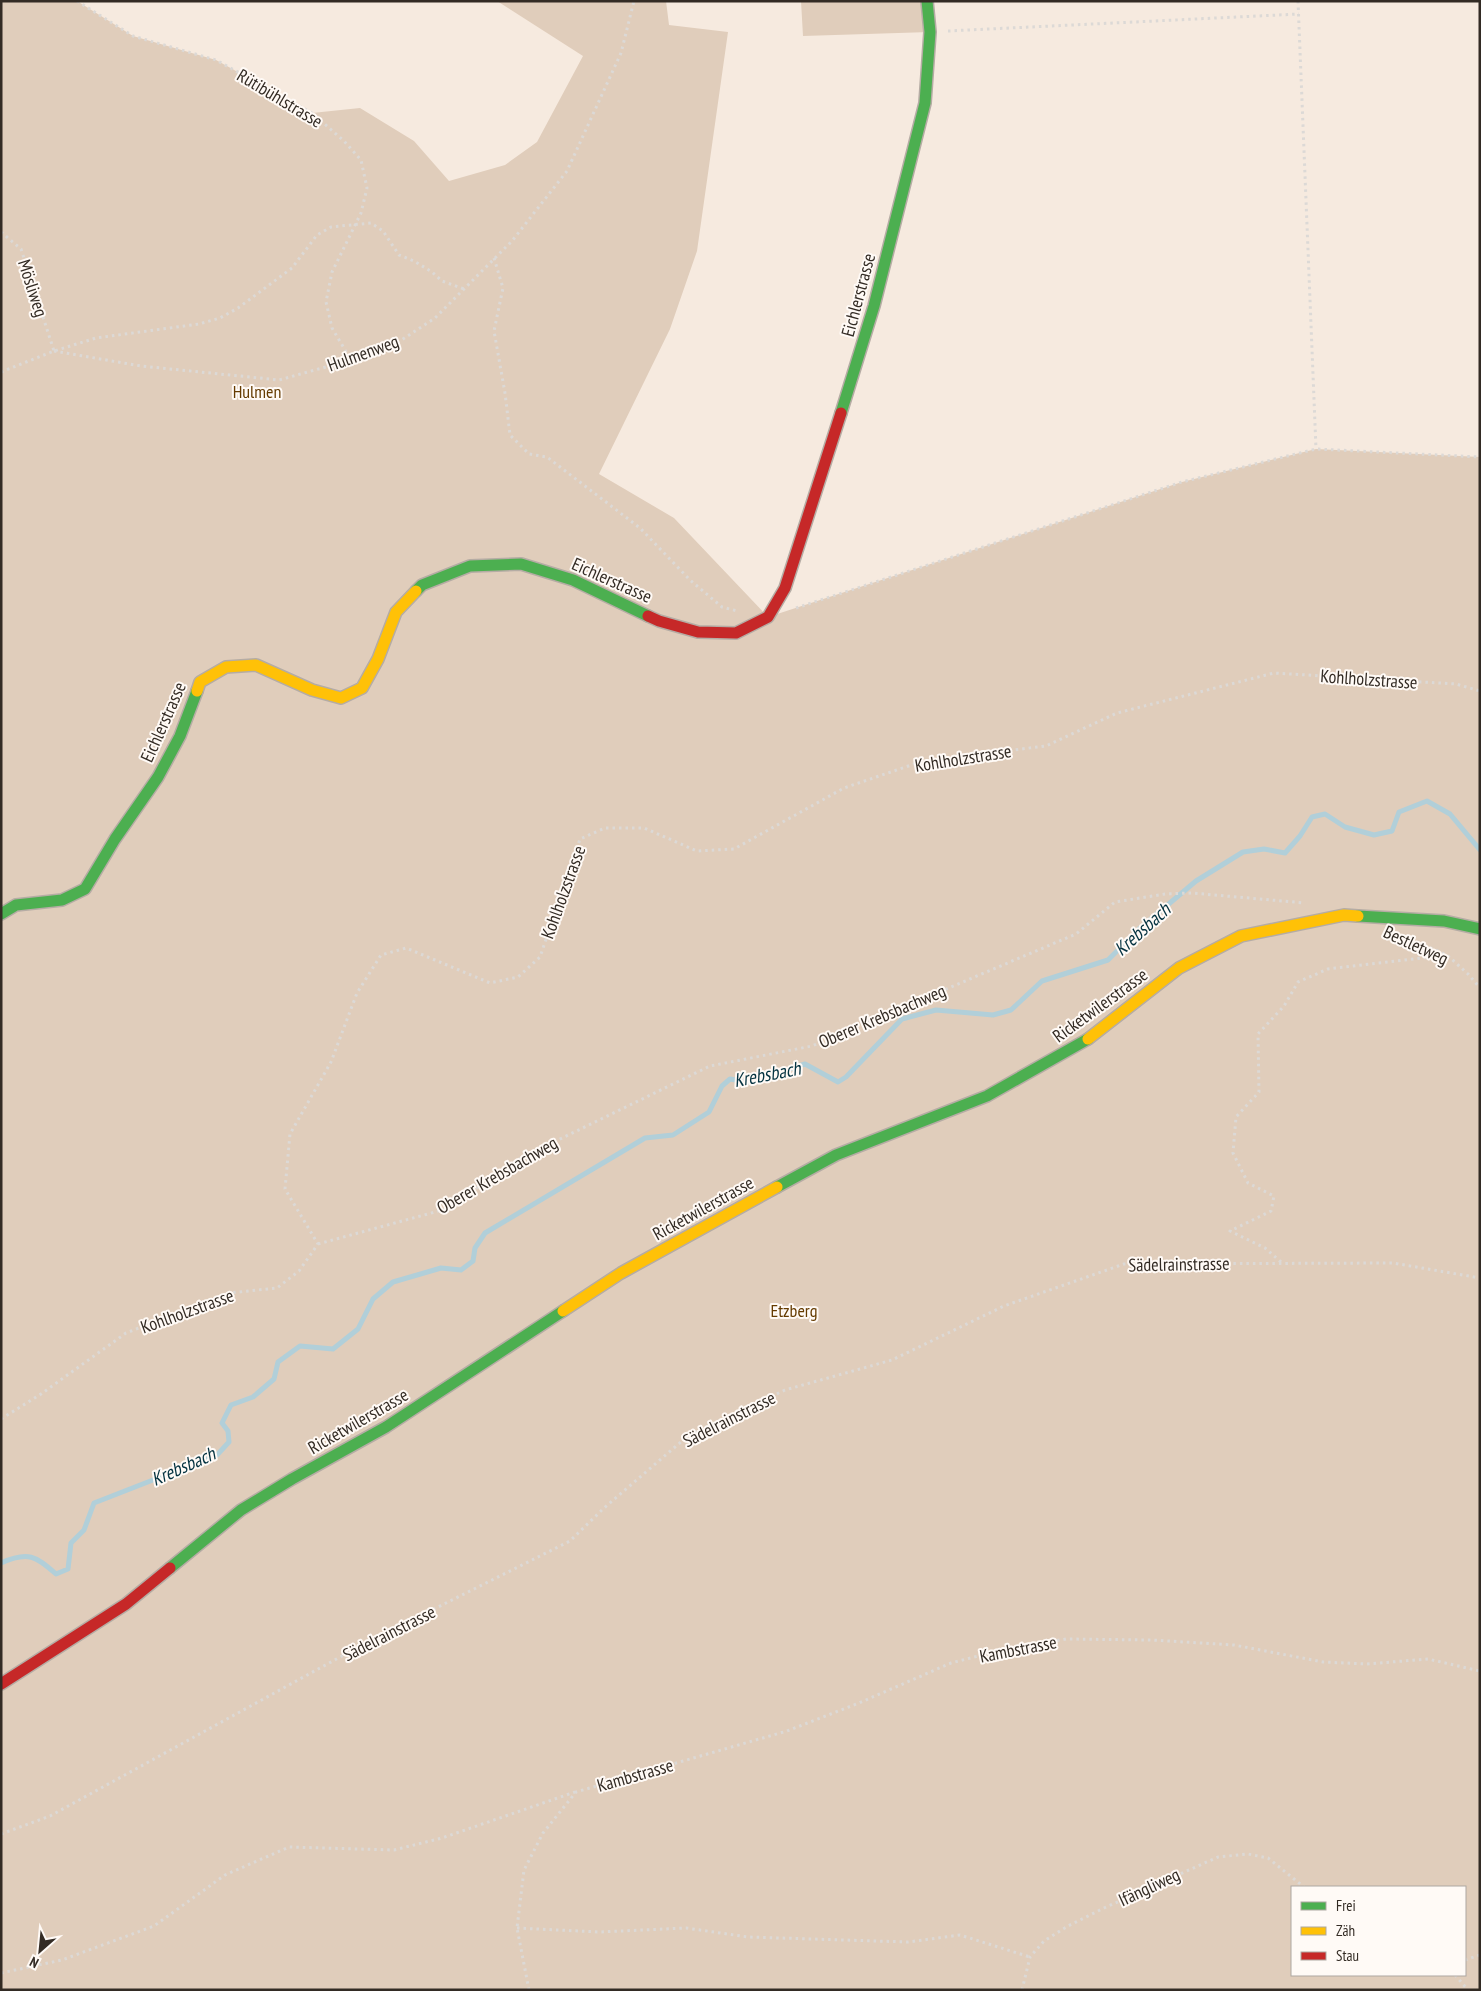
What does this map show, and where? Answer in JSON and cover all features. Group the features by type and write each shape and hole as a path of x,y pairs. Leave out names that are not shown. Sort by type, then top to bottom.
{"street":[{"name":"Eichlerstrasse","path":"1,914 16,905 62,900 85,889 114,839 158,777 180,736 200,682 226,667 256,665 312,690 342,698 362,688 378,658 396,612 422,585 470,566 521,564 573,580 659,621 698,632 736,633 768,617 785,588 874,306 925,103 930,32 927,1"},
{"name":"Ricketwilerstrasse","path":"1,1684 126,1604 241,1510 292,1479 386,1427 621,1273 836,1155 987,1096 1081,1044 1179,968 1241,936 1344,915 1444,921 1480,929"}],"path":[{"name":"Rütibühlstrasse","path":"77,1 133,36 216,60 312,113 344,141 360,160 367,188 361,213 332,272 326,302 332,328 351,360"},
{"name":"Hulmenweg","path":"54,351 150,367 279,380 351,360 400,341 434,318 512,241 567,171 621,53 634,1"},
{"path":"1298,1 1316,449"},
{"path":"930,32 1299,14"},
{"path":"1,372 54,351 96,338 199,324 220,318 292,268 317,235 331,227 371,223 383,231 399,255 414,261 432,272 442,281 464,289"},
{"name":"Mösliweg","path":"1,232 21,250 54,351"},
{"path":"494,258 503,288 494,331 510,435 529,454 547,458 640,528 690,580 722,607 741,611"},
{"path":"768,617 1182,482 1316,449 1480,457"},
{"name":"Kohlholzstrasse","path":"1,1419 41,1394 126,1333 229,1293 277,1288 300,1271 318,1244 285,1189 290,1134 331,1062 356,993 381,955 406,948 490,983 518,977 540,957 580,840 605,828 644,828 697,851 734,849 844,788 924,761 1046,746 1117,712 1274,673 1456,684 1480,691"},
{"name":"Oberer Krebsbachweg","path":"318,1244 446,1209 519,1159 710,1066 812,1046 1076,934 1115,902 1165,894 1192,893 1299,901 1308,904"},
{"name":"Bestletweg","path":"1405,937 1447,955 1480,988"},
{"path":"1281,1262 1265,1248 1230,1231 1271,1211 1274,1196 1248,1183 1233,1153 1236,1117 1259,1092 1258,1034 1284,1006 1298,982 1328,969 1447,955"},
{"name":"Sädelrainstrasse","path":"1,1834 50,1816 362,1646 570,1541 604,1508 690,1435 785,1390 892,1360 1004,1306 1124,1264 1393,1263 1480,1278"},
{"name":"Kambstrasse","path":"1,1973 62,1960 154,1926 225,1875 289,1846 394,1850 442,1838 576,1792 787,1731 859,1703 951,1663 1004,1649 1066,1639 1152,1640 1234,1645 1323,1662 1367,1664 1428,1658 1480,1671"},
{"name":"Kambstrasse","path":"529,1990 517,1928 524,1870 543,1833 576,1792"},
{"name":"Ifängliweg","path":"1030,1956 1044,1942 1068,1926 1181,1872 1218,1857 1248,1854 1268,1858 1303,1886"},
{"path":"517,1928 599,1932 686,1928 748,1937 908,1942 960,1935 1030,1956 1022,1990"},
{"path":"1466,1960 1480,1955"},
{"path":"1456,1976 1468,1990"}],"green space":[{"name":"Etzberg","path":"1,1 77,1 133,36 216,60 312,113 360,108 414,141 449,181 505,165 537,142 583,56 497,1 666,1 669,25 728,32 697,251 670,329 599,474 674,518 768,617 1182,482 1316,449 1480,457 1480,1990 1,1990"},
{"path":"801,1 927,1 930,32 803,36"}],"waterway":[{"name":"Krebsbach","path":"1,1563 25,1556 37,1559 56,1574 68,1569 71,1543 84,1530 94,1503 217,1455 229,1442 228,1431 222,1423 231,1405 253,1397 274,1379 278,1362 300,1346 333,1349 358,1329 373,1299 393,1282 441,1268 461,1270 473,1261 475,1248 485,1233 645,1138 673,1135 709,1112 722,1086 730,1079 747,1082 805,1064 838,1082 846,1077 902,1019 936,1010 993,1015 1011,1010 1042,981 1108,960 1139,929 1196,881 1243,852 1264,849 1285,853 1300,836 1312,817 1325,814 1345,827 1374,835 1392,831 1399,812 1427,801 1450,814 1480,850"}],"traffic: fast":[{"path":"841,413 874,306 925,103 930,32 927,1"},
{"path":"416,591 422,585 470,566 521,564 573,580 648,616"},
{"path":"1,914 16,905 62,900 85,889 115,839 158,777 180,736 197,691"},
{"path":"1358,916 1444,921 1480,929"},
{"path":"777,1187 836,1155 987,1096 1088,1039"},
{"path":"170,1568 241,1510 292,1479 386,1427 563,1311"}],"traffic: slow":[{"path":"197,691 200,682 226,667 256,665 312,690 341,698 362,688 378,659 396,612 416,591"},
{"path":"1088,1039 1179,968 1241,936 1344,915 1358,916"},
{"path":"563,1311 621,1273 777,1187"}],"traffic: jam":[{"path":"648,616 698,632 736,633 768,617 785,588 841,413"},
{"path":"1,1684 126,1604 170,1568"}],"park label":[{"name":"Hulmen","path":"257,391"}]}
